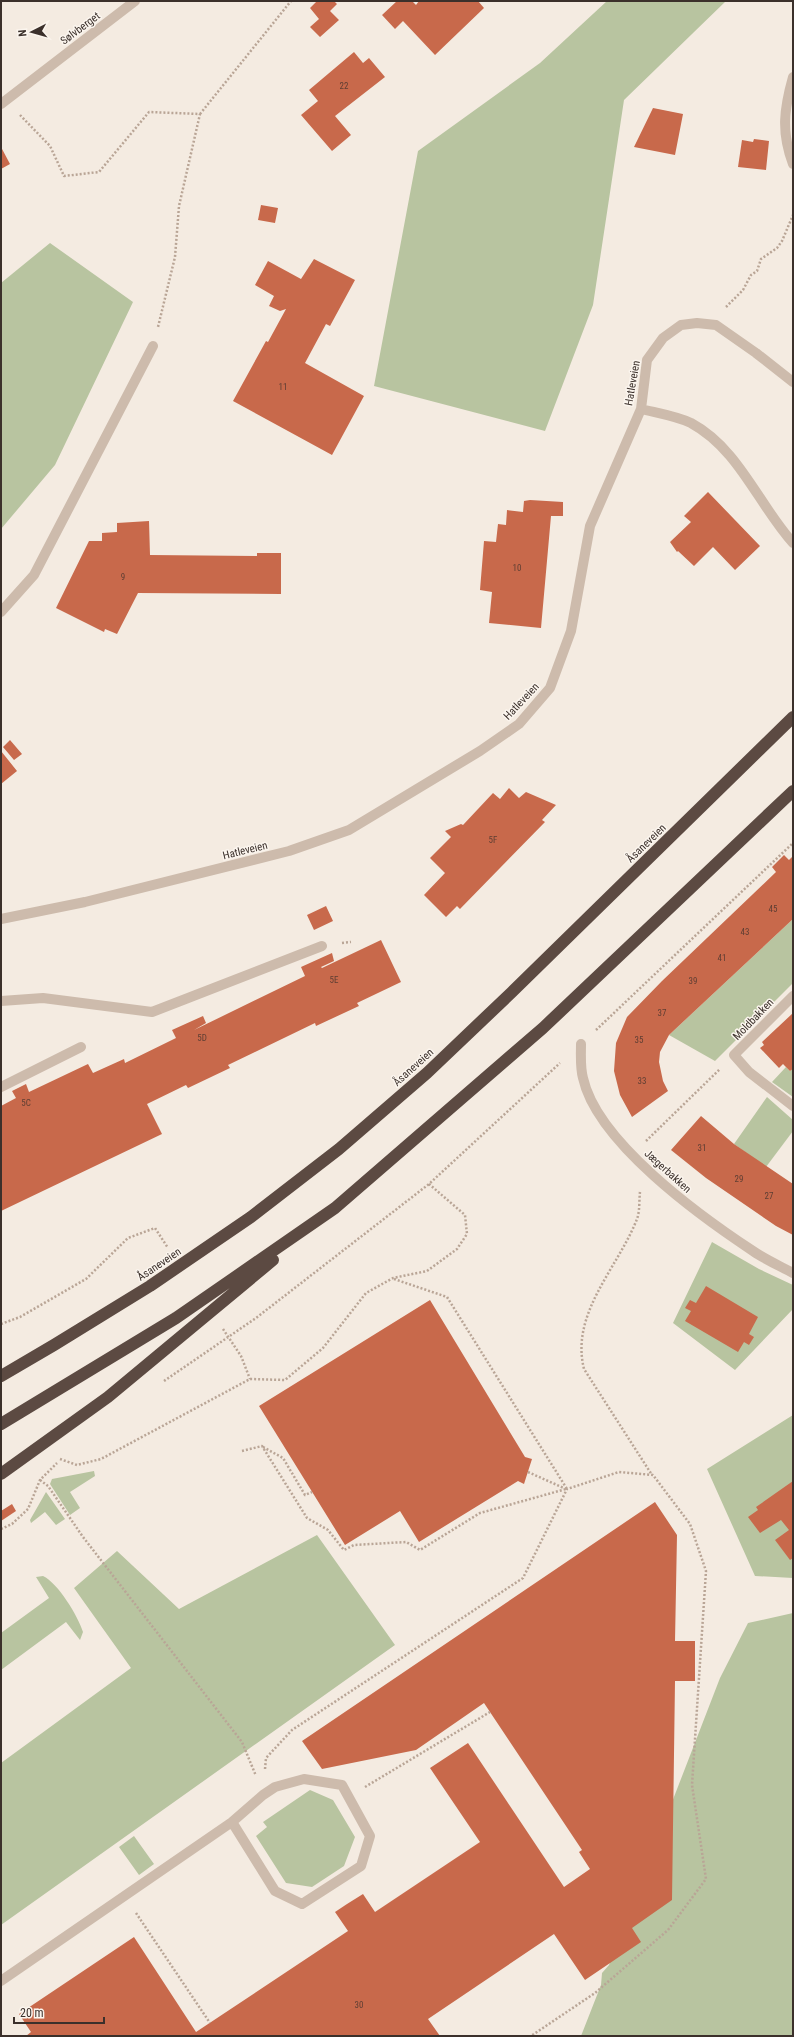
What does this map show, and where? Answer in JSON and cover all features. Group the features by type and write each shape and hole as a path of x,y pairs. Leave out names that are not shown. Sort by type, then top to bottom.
{"highway":[{"name":"Åsaneveien","path":"1,1376 150,1286 251,1217 340,1149 427,1073 512,992 793,717"},
{"path":"1,1474 108,1396 335,1208 543,1028 793,792"},
{"path":"1,1424 176,1318 335,1208"}],"street":[{"name":"Sølvberget","path":"4,102 135,1"},
{"path":"793,77 784,121 787,146 793,164"},
{"name":"Hatleveien","path":"1,920 85,902 289,851 349,830 480,751 519,724 550,688 571,631 590,526 641,409 647,360 663,338 681,325 697,323 716,324"},
{"path":"716,324 793,382"},
{"path":"1,612 34,576 153,346"},
{"path":"641,409 689,422 706,432 728,454 793,543"},
{"path":"1,1001 43,998 152,1012 322,946"},
{"name":"Moldbakken","path":"793,996 734,1055 749,1072 793,1106"},
{"name":"Jægerbakken","path":"581,1044 583,1078 593,1104 625,1148 678,1197 715,1225 754,1252 793,1273"},
{"path":"1,1087 80,1047"},
{"path":"1,1981 232,1822 263,1794 275,1787 304,1779 342,1785 350,1796 370,1836 362,1866 302,1904 276,1891 232,1822"}],"path":[{"path":"153,346 175,257 179,206 200,114 290,1"},
{"path":"4,102 50,146 64,176 99,172 149,112 200,114"},
{"path":"716,324 719,315 733,298 743,290 751,276 757,271 761,259 777,248 782,241 793,215"},
{"path":"159,1385 256,1318 429,1184 581,1044 793,843"},
{"path":"531,2036 595,1993 668,1930 706,1879 692,1785 706,1571 690,1524 653,1475 584,1369 581,1356 581,1336 588,1314 637,1218 640,1185 638,1161 641,1147 734,1055"},
{"path":"60,1459 77,1465 101,1459 250,1379 285,1380 323,1348 366,1294 393,1278 427,1271 457,1249 467,1234 465,1215 429,1184"},
{"path":"1,1324 20,1317 86,1279 128,1238 155,1228"},
{"path":"393,1278 447,1297 567,1489"},
{"path":"241,1356 250,1379"},
{"path":"262,1446 307,1518 328,1530 344,1550 354,1546 406,1542 420,1550 480,1513 567,1489 619,1472 653,1475"},
{"path":"242,1451 262,1446 283,1458 305,1495 312,1492"},
{"path":"1,1529 12,1524 28,1508 40,1480 66,1454"},
{"path":"528,1472 567,1489"},
{"path":"40,1480 48,1486 83,1537 242,1742 263,1794"},
{"path":"263,1794 266,1758 292,1730 522,1578 567,1489"},
{"path":"350,1796 490,1712"},
{"path":"124,1896 210,2023"}],"green space":[{"path":"607,1 726,1 624,100 593,305 545,431 374,386 418,151 540,63"},
{"path":"50,243 133,302 55,465 1,529 1,283"},
{"path":"793,919 793,983 715,1061 669,1035"},
{"path":"786,1067 790,1071 793,1069 793,1097 772,1082"},
{"path":"767,1097 793,1120 793,1131 766,1167 734,1144"},
{"path":"712,1242 759,1269 793,1285 793,1309 735,1370 673,1323"},
{"path":"793,1415 793,1578 755,1576 707,1469"},
{"path":"94,1471 95,1476 70,1492 80,1508 70,1515 50,1484 52,1479"},
{"path":"46,1492 65,1519 56,1525 45,1512 31,1523 30,1520"},
{"path":"317,1535 395,1645 1,1925 1,1763 131,1668 74,1588 117,1551 179,1609"},
{"path":"43,1576 55,1585 77,1617 83,1632 80,1640 66,1622 1,1670 1,1633 49,1598 36,1577"},
{"path":"793,1613 793,2036 581,2036 601,1985 602,1973 609,1965 720,1678 748,1623"},
{"path":"310,1790 333,1800 355,1837 344,1866 312,1887 286,1883 256,1836 267,1827 263,1822"},
{"path":"134,1836 154,1864 139,1875 119,1847"}],"building":[{"path":"317,1 334,1 337,4 330,11 339,20 320,37 310,27 319,19 310,8"},
{"path":"397,1 412,1 416,5 419,1 478,1 484,8 435,55 403,21 395,29 382,15"},
{"path":"354,52 363,63 369,58 385,77 335,116 351,135 332,151 301,115 318,101 309,90"},
{"path":"653,108 683,114 675,155 634,147"},
{"path":"754,139 769,141 766,170 738,167 742,140 753,142"},
{"path":"1,147 10,164 1,169"},
{"path":"261,205 278,208 275,223 258,220"},
{"path":"314,259 355,280 330,326 326,324 305,363 364,396 332,455 233,401 266,341 268,342 286,309 280,311 269,306 274,296 255,285 268,261 301,279"},
{"path":"708,492 760,546 735,570 713,547 694,566 678,551 677,552 670,542 691,522 684,516"},
{"path":"524,501 563,502 563,516 551,516 541,628 489,623 492,592 480,590 484,541 496,542 498,524 506,525 507,510 523,512"},
{"path":"149,521 150,555 257,556 257,553 281,553 281,594 138,593 117,634 105,629 104,632 56,608 89,541 102,541 102,533 117,532 117,523"},
{"path":"10,740 22,754 14,760 3,747"},
{"path":"1,751 17,771 1,784"},
{"path":"509,788 519,798 526,792 556,805 542,820 545,822 460,909 457,906 446,917 424,895 445,873 430,858 451,837 445,831 461,824 463,825 493,793 500,799"},
{"path":"784,855 789,860 793,856 793,919 669,1035 660,1052 659,1062 663,1081 668,1091 632,1117 620,1095 614,1071 616,1043 627,1017 662,981 776,872 772,867"},
{"path":"326,906 333,921 314,930 307,915"},
{"path":"381,940 401,982 357,1003 359,1006 316,1026 315,1023 228,1065 230,1068 188,1088 186,1085 147,1104 162,1134 1,1211 1,1106 16,1098 12,1091 26,1084 29,1092 88,1064 93,1073 124,1059 125,1063 176,1038 172,1030 203,1016 206,1023 194,1030 305,976 301,967 332,953 334,961 321,967 322,968"},
{"path":"793,1013 793,1069 790,1071 783,1064 779,1068 760,1048 764,1045 762,1042"},
{"path":"701,1116 734,1144 793,1184 793,1235 776,1226 706,1178 671,1150"},
{"path":"706,1286 758,1317 749,1334 754,1337 749,1345 744,1342 738,1352 685,1321 691,1311 685,1308 690,1300 696,1303"},
{"path":"430,1300 525,1457 532,1459 524,1484 518,1481 419,1542 400,1511 345,1545 259,1406"},
{"path":"793,1481 793,1558 790,1560 775,1540 789,1530 781,1520 760,1533 748,1517 758,1510 756,1507"},
{"path":"655,1502 677,1535 675,1641 695,1641 695,1681 675,1681 672,1900 632,1928 641,1942 585,1980 554,1934 428,2019 440,2036 26,2036 31,2032 19,2014 134,1937 196,2032 348,1931 335,1912 363,1894 375,1912 480,1842 430,1768 468,1743 564,1887 590,1869 579,1852 582,1850 484,1703 416,1750 322,1769 302,1741"},
{"path":"12,1504 16,1511 1,1521 1,1511"}]}
